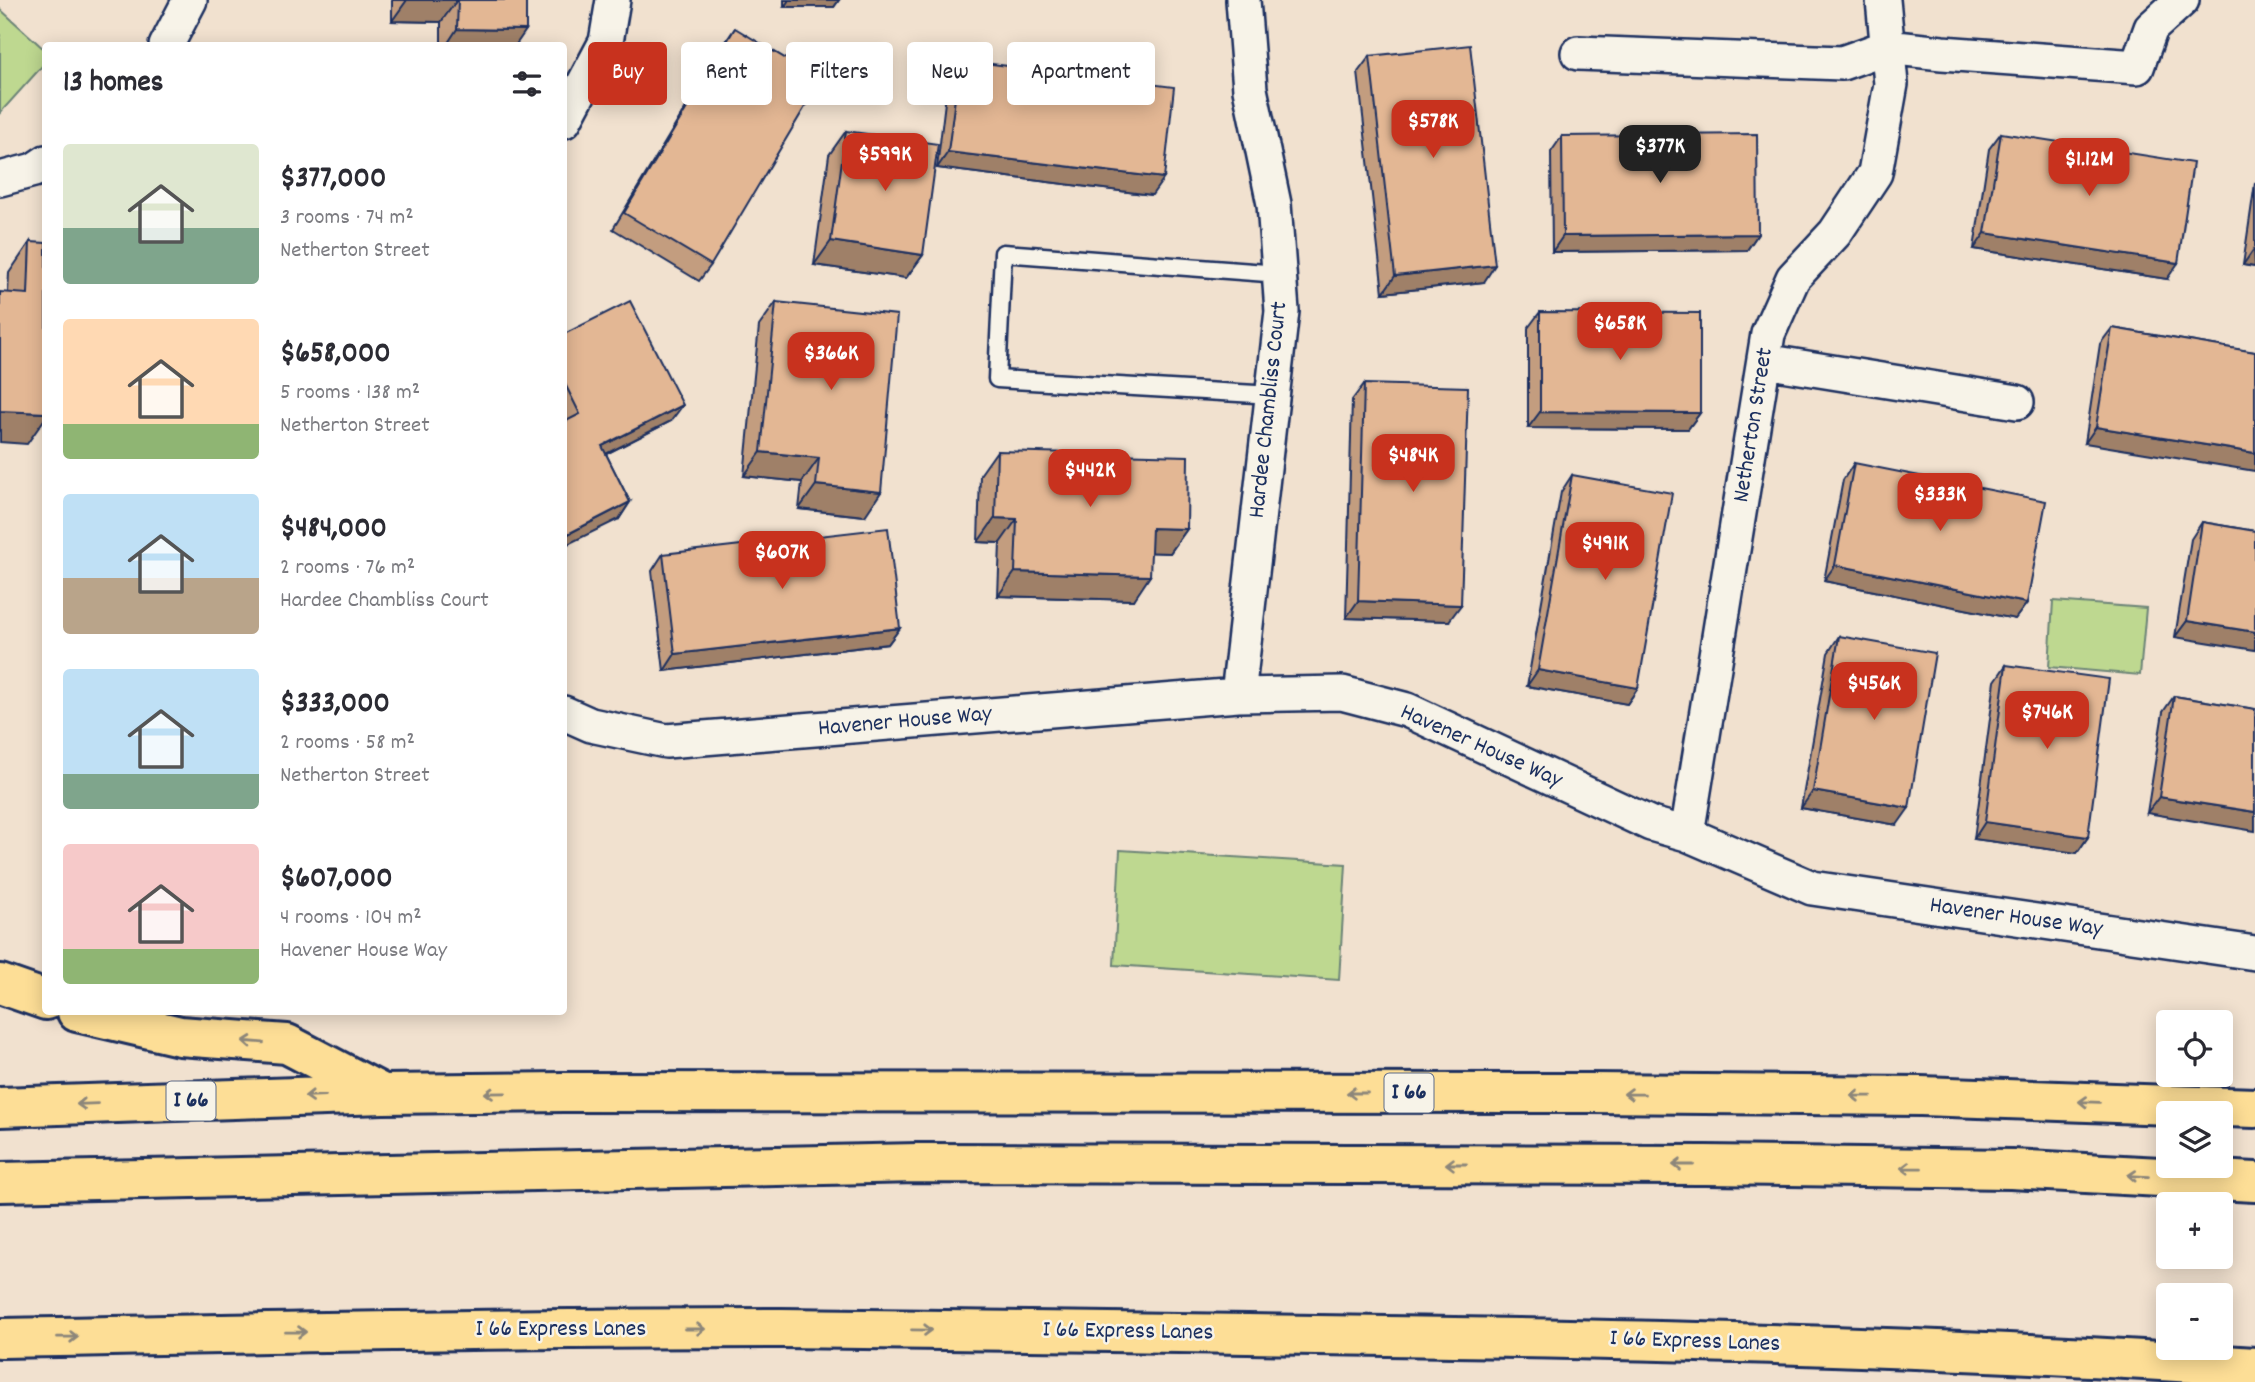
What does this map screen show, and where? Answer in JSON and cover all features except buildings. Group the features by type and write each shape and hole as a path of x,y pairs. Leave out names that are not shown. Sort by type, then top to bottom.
{"highway":[{"path":"0,984 42,999"},
{"path":"90,1015 180,1036 287,1044 383,1094"},
{"name":"I 66","path":"0,1107 383,1094 550,1092 1619,1093 1920,1097 2255,1108"},
{"path":"0,1182 918,1163 1706,1165 1983,1169 2255,1182"},
{"name":"I 66 Express Lanes","path":"0,1338 358,1331 785,1328 1640,1339 2115,1357 2255,1367"}],"street":[{"path":"168,42 190,0"},
{"path":"567,115 606,42 613,0"},
{"name":"Hardee Chambliss Court","path":"1238,695 1282,311 1274,204 1250,89 1243,0"},
{"name":"Netherton Street","path":"1687,834 1768,334 1793,278 1835,233 1875,173 1891,84 1883,0"},
{"path":"1578,53 1842,63 1888,47 2137,66 2151,28 2182,0"},
{"path":"0,179 34,170 42,165"},
{"path":"1764,360 2017,402"},
{"name":"Havener House Way","path":"567,714 591,725 666,741 1238,695 1342,693 1407,710 1651,824 1687,834 1812,888 2255,953"}],"lane":[{"path":"1273,396 997,379 1003,253 1280,274"}],"green space":[{"path":"0,9 42,47 42,66 0,113"},
{"path":"2053,601 2146,608 2140,675 2049,667"},
{"path":"1120,850 1346,864 1339,980 1114,965"}]}
